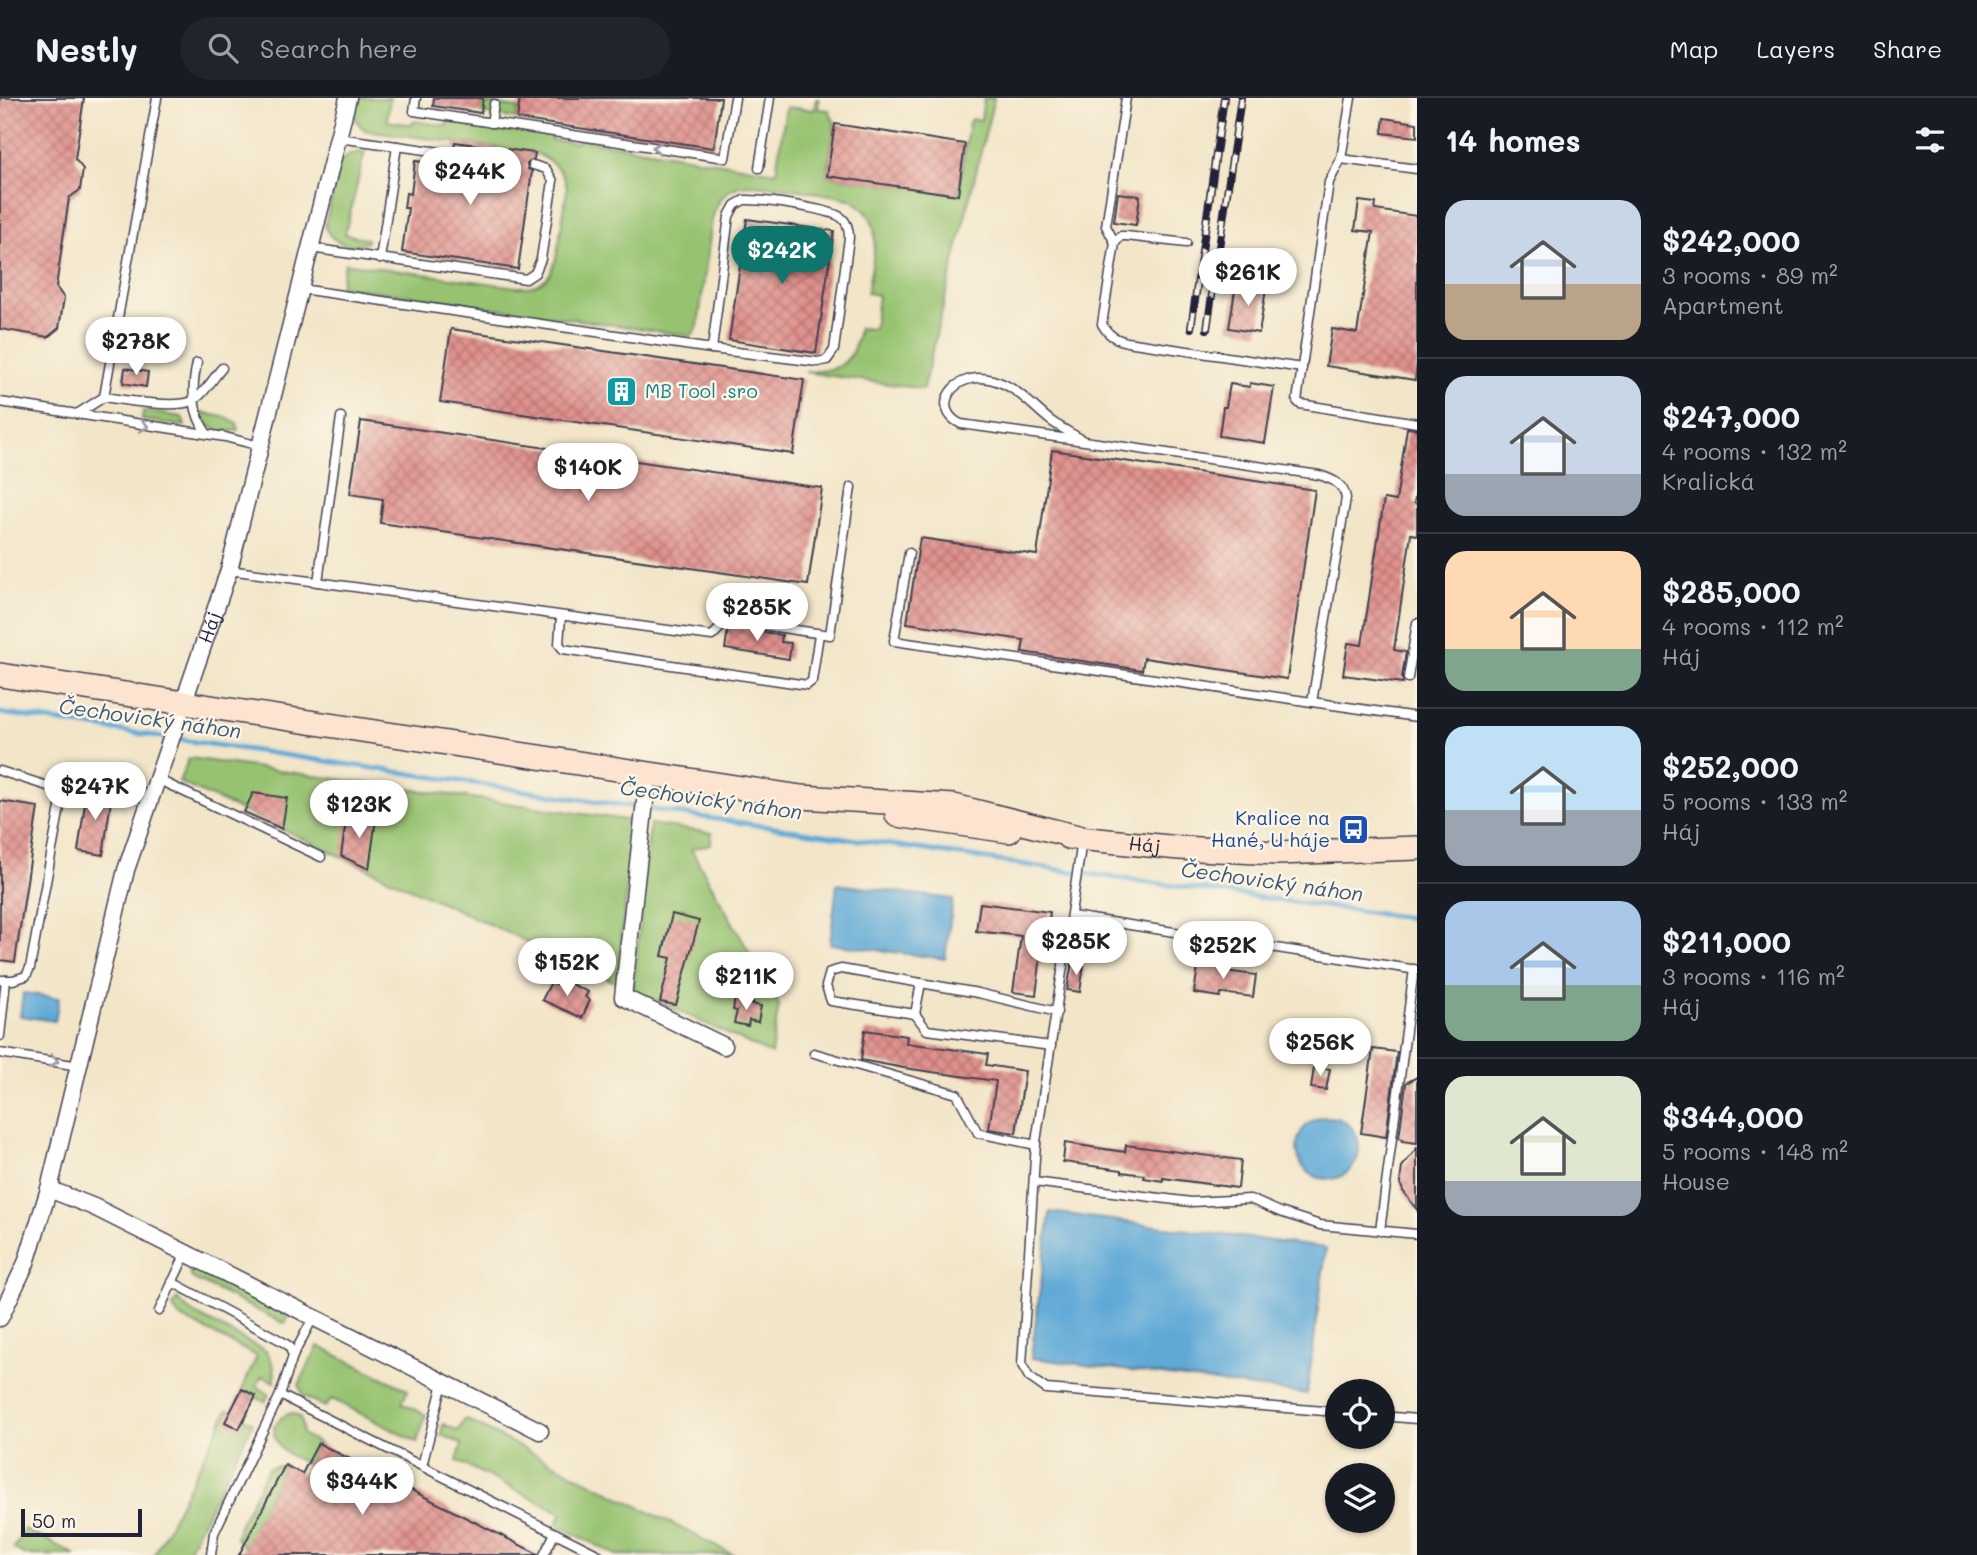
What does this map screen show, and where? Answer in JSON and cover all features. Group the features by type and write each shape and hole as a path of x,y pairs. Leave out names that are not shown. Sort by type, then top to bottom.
{"main road":[{"path":"0,675 184,702"},
{"name":"Háj","path":"184,702 801,797 963,825 1180,848 1278,853 1417,848"}],"street":[{"name":"Háj","path":"184,702 229,570 348,98"},
{"path":"0,1318 26,1264 49,1189 124,880 184,702"},
{"path":"648,775 624,997 724,1046"},
{"path":"49,1189 76,1198 540,1431"}],"lane":[{"path":"104,397 158,98"},
{"path":"416,98 414,111 725,158 735,98"},
{"path":"759,168 770,98"},
{"path":"1126,98 1106,226 1115,243 1102,324 1106,332 1116,339 1302,368"},
{"path":"1351,98 1341,159 1329,182 1297,401 1300,404 1417,423"},
{"path":"491,123 495,104"},
{"path":"338,138 454,154"},
{"path":"380,259 397,146"},
{"path":"1341,159 1417,169"},
{"path":"310,248 521,280 530,277 535,273 541,259 553,181 546,169 533,165"},
{"path":"301,289 712,349 818,362 830,358 834,350 849,238 843,219 827,211 751,200 735,205 729,216 712,349"},
{"path":"1115,243 1126,236 1186,243"},
{"path":"197,363 194,401 199,422 207,434"},
{"path":"77,414 104,397 144,402 194,401 222,368"},
{"path":"1084,441 997,381 969,378 958,383 950,394 947,404 949,413 961,424 1319,475 1341,485 1346,498 1312,702"},
{"path":"0,402 207,434 262,447"},
{"path":"318,582 341,417"},
{"path":"229,570 712,636 728,620 831,635 851,487"},
{"path":"909,553 894,640 1417,717"},
{"path":"561,616 559,644 563,649 807,685 812,681 819,634"},
{"path":"1408,678 1417,623"},
{"path":"0,771 63,791 30,968 26,976 3,980 0,1036"},
{"path":"157,779 321,857"},
{"path":"1082,838 1036,1145 1021,1365 1029,1377 1046,1389 1325,1411"},
{"path":"1072,916 1416,969 1380,1231"},
{"path":"1051,1046 927,1030 915,1014 831,1001 826,986 830,972 841,970 978,992 1057,1012"},
{"path":"915,1014 921,983"},
{"path":"0,1053 79,1066"},
{"path":"814,1053 957,1094 978,1133 1036,1145"},
{"path":"1034,1182 1191,1202 1250,1199 1320,1225 1417,1234"},
{"path":"159,1311 186,1253"},
{"path":"172,1282 280,1340 289,1346 293,1356"},
{"path":"211,1555 214,1533 281,1395 293,1356 313,1318"},
{"path":"422,1466 443,1383"},
{"path":"281,1395 599,1555"},
{"path":"1395,1417 1417,1419"},
{"path":"544,1555 555,1533"}],"green space":[{"path":"355,98 390,98 387,121 413,125 414,121 447,126 448,120 551,135 551,140 577,143 578,139 776,172 786,107 814,110 816,98 819,98 818,109 829,110 835,124 827,176 958,194 969,123 971,119 981,120 984,98 994,98 923,389 805,372 827,370 849,358 859,328 874,329 878,295 867,293 875,244 874,228 869,217 855,202 820,193 747,185 733,189 723,196 712,220 698,326 692,336 340,286 345,263 516,287 537,284 550,274 556,258 567,188 556,166 535,153 365,130 355,116"},
{"path":"483,103 518,108 517,119 481,113"},
{"path":"365,151 345,234 367,239 367,242 348,245 331,236 325,225 340,162 348,155"},
{"path":"143,411 182,417 185,426 142,420"},
{"path":"201,414 228,418 237,423 238,430 216,430 207,424"},
{"path":"189,758 634,821 617,983 179,782"},
{"path":"650,824 712,833 711,844 691,849 779,1005 771,1054 633,990"},
{"path":"208,1265 279,1300 288,1315 287,1321 279,1321 192,1278 190,1272 193,1269"},
{"path":"177,1299 191,1312 266,1351 275,1377 274,1382 262,1376 257,1386 269,1394 265,1402 242,1390 257,1356 178,1316 173,1307"},
{"path":"318,1346 408,1390 402,1403 426,1415 417,1442 332,1399 325,1407 303,1396 299,1385"},
{"path":"228,1409 253,1423 190,1546 188,1555 154,1555"},
{"path":"291,1413 300,1418 302,1434 318,1443 307,1464 283,1451 274,1435 274,1427 282,1417"},
{"path":"465,1419 734,1555 616,1555 559,1526 562,1513 457,1461 462,1444 441,1435 443,1424 458,1431"},
{"path":"285,1465 244,1547 236,1538 239,1525 268,1468"},
{"path":"24,1529 76,1555 24,1555 14,1548"}],"water":[{"path":"837,884 953,899 945,959 830,944"},
{"path":"23,993 59,998 55,1021 20,1016"},
{"path":"1322,1117 1334,1117 1350,1126 1357,1136 1357,1160 1350,1170 1334,1179 1322,1179 1311,1174 1302,1165 1297,1154 1297,1142 1302,1131 1311,1122"},
{"path":"1050,1212 1326,1248 1307,1394 1031,1358"}],"building":[{"path":"0,98 84,98 75,159 83,169 80,190 69,198 56,287 64,298 59,328 48,337 0,329"},
{"path":"434,98 483,98 481,113 433,106"},
{"path":"520,98 721,98 714,148 517,119"},
{"path":"1384,118 1417,123 1417,137 1382,133"},
{"path":"835,124 965,144 958,195 827,176"},
{"path":"455,142 535,153 534,159 527,164 532,171 518,269 402,252 408,208 404,208 406,193 411,194 415,161 452,166 453,160 460,156 460,151 454,147"},
{"path":"1118,193 1140,196 1136,225 1114,222"},
{"path":"1359,201 1376,203 1375,210 1417,216 1415,380 1326,366 1332,329 1357,333 1373,232 1355,230"},
{"path":"747,219 834,231 816,353 729,340"},
{"path":"1236,284 1266,289 1259,333 1229,328"},
{"name":"MB Tool .sro","path":"451,329 804,380 793,454 440,402"},
{"path":"125,368 148,372 146,387 123,383"},
{"path":"1250,383 1274,387 1265,443 1219,436 1230,384 1250,387"},
{"path":"361,421 822,488 808,585 380,523 383,499 350,494"},
{"path":"1407,428 1417,429 1417,487 1414,503 1417,504 1417,535 1411,534 1394,650 1406,652 1403,683 1343,675 1348,643 1362,645 1384,499 1396,501"},
{"path":"1052,450 1315,490 1287,679 1144,658 1142,670 1022,652 1024,640 907,623 920,538 1037,555"},
{"path":"730,627 782,635 781,642 791,643 789,659 725,649"},
{"path":"87,790 112,794 103,855 78,851"},
{"path":"253,793 287,798 282,829 244,812"},
{"path":"0,801 38,807 15,962 0,960"},
{"path":"347,814 376,819 369,869 341,856"},
{"path":"980,903 1050,912 1046,940 1043,939 1036,995 1013,992 1021,936 976,931"},
{"path":"672,914 699,921 676,1005 660,1002 671,958 662,956"},
{"path":"1199,960 1225,964 1224,971 1256,975 1253,997 1221,993 1220,997 1194,993"},
{"path":"1072,962 1084,964 1080,992 1067,990"},
{"path":"558,978 588,992 585,997 590,1000 582,1018 542,1000 551,982 556,984"},
{"path":"735,998 761,1006 758,1022 749,1020 748,1026 734,1023 737,1011 733,1010"},
{"path":"865,1030 907,1036 906,1043 988,1054 986,1065 1025,1071 1016,1133 989,1129 996,1081 861,1060"},
{"path":"1373,1049 1397,1052 1386,1137 1361,1133"},
{"path":"1314,1067 1330,1069 1326,1090 1311,1088"},
{"path":"1417,1077 1417,1143 1399,1138 1406,1083"},
{"path":"1065,1143 1125,1152 1126,1145 1241,1160 1238,1188 1163,1178 1163,1181 1122,1170 1063,1162"},
{"path":"1417,1148 1417,1210 1400,1183 1402,1167"},
{"path":"242,1389 256,1396 239,1429 225,1422"},
{"path":"318,1443 538,1555 239,1555 285,1465 302,1474"}],"waterway":[{"name":"Čechovický náhon","path":"0,713 1067,871 1417,919"}],"railway":[{"path":"1191,328 1224,98"},
{"path":"1207,329 1241,98"}],"place":[{"name":"MB Tool .sro","path":"622,391"},
{"name":"Kralice na Hané, U háje","path":"1353,829"}]}
